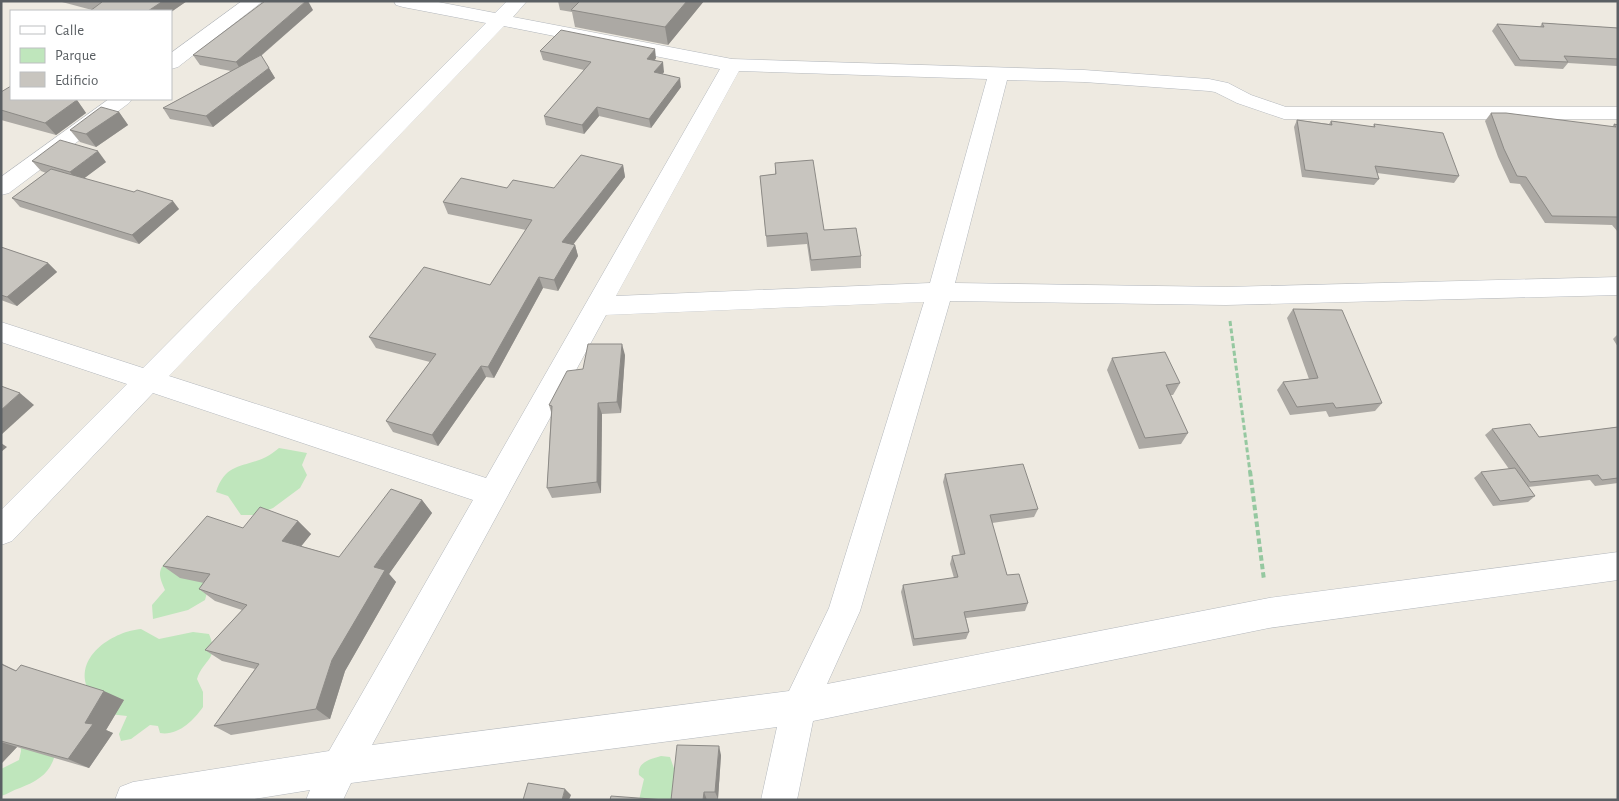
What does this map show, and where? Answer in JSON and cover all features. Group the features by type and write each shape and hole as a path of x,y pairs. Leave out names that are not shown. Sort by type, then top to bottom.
{"street":[{"path":"172,61 254,1"},
{"path":"403,1 732,65 1084,76 1209,85 1221,87 1284,113 1618,113"},
{"path":"1,532 518,1"},
{"path":"324,800 340,766 732,65"},
{"path":"779,800 799,706 844,611 940,292 990,100 999,74"},
{"path":"1,188 121,100"},
{"path":"597,306 940,292 1226,296 1618,286"},
{"path":"1,332 492,493"},
{"path":"133,800 340,766 799,706 1269,613 1618,566"}],"path":[{"path":"1226,296 1269,613"}],"green space":[{"path":"279,448 307,453 302,465 307,475 300,488 273,508 257,515 241,515 228,496 216,492 220,482 225,475 236,467 266,457"},
{"path":"174,554 209,585 205,600 188,610 153,619 152,605 165,590 160,578 160,570"},
{"path":"141,629 159,639 193,632 209,634 213,649 212,654 197,679 203,692 203,707 190,722 179,730 160,733 158,726 150,725 131,739 121,741 119,734 127,716 109,714 89,691 85,675 92,655 100,647 120,634"},
{"path":"20,744 56,750 52,764 39,778 1,796 1,769 19,760"},
{"path":"661,756 670,757 676,774 692,800 639,800 644,779 639,775 640,767 653,758"}],"building":[{"path":"98,1 163,1 150,10 91,10 102,2"},
{"path":"265,1 306,1 236,62 193,55"},
{"path":"580,1 687,1 665,27 571,10"},
{"path":"1542,23 1618,28 1618,59 1564,56 1568,62 1520,60 1497,24 1544,27"},
{"path":"561,30 655,49 647,59 663,62 654,72 680,78 649,119 597,107 582,125 544,116 591,62 540,51"},
{"path":"261,55 269,68 206,116 163,108"},
{"path":"10,87 10,100 77,100 45,123 1,110 1,92"},
{"path":"101,107 119,112 86,134 70,130"},
{"path":"1491,113 1506,113 1616,127 1614,124 1618,125 1618,217 1552,216 1526,177 1517,176 1504,149"},
{"path":"1297,120 1332,125 1331,121 1375,127 1374,124 1443,133 1459,176 1375,166 1379,179 1305,170"},
{"path":"60,140 98,151 70,172 32,161"},
{"path":"581,155 623,165 562,242 575,245 554,280 539,277 488,367 481,366 432,435 386,421 436,354 369,337 424,267 490,285 532,220 443,202 461,178 507,188 513,180 554,188"},
{"path":"813,160 824,230 856,228 861,256 811,260 807,233 766,236 760,176 776,174 775,163"},
{"path":"51,169 134,192 137,190 173,201 132,235 12,198"},
{"path":"1,247 48,263 7,297 1,295"},
{"path":"1293,309 1342,310 1382,403 1336,408 1333,403 1297,407 1283,382 1318,378"},
{"path":"588,344 622,344 617,402 598,403 597,482 547,488 552,406 549,405 567,371 583,369"},
{"path":"1165,352 1180,383 1166,385 1188,433 1145,438 1112,358"},
{"path":"1,386 20,393 1,410"},
{"path":"1530,424 1539,437 1618,427 1618,478 1602,480 1598,475 1530,482 1492,429"},
{"path":"1023,464 1038,509 990,515 1007,575 1019,574 1028,603 964,612 969,632 914,639 903,585 958,577 952,556 965,554 945,474"},
{"path":"1515,468 1535,496 1500,501 1481,472"},
{"path":"391,489 422,500 374,567 385,570 332,660 316,709 214,726 259,664 205,650 247,605 199,589 210,574 163,566 207,516 243,528 260,507 298,521 282,541 339,557"},
{"path":"1,664 16,671 21,665 104,691 85,723 93,724 68,759 1,741"},
{"path":"677,745 719,746 715,792 704,792 703,800 671,800"},
{"path":"528,783 565,789 562,800 523,800"},
{"path":"611,796 665,800 610,800"}]}
